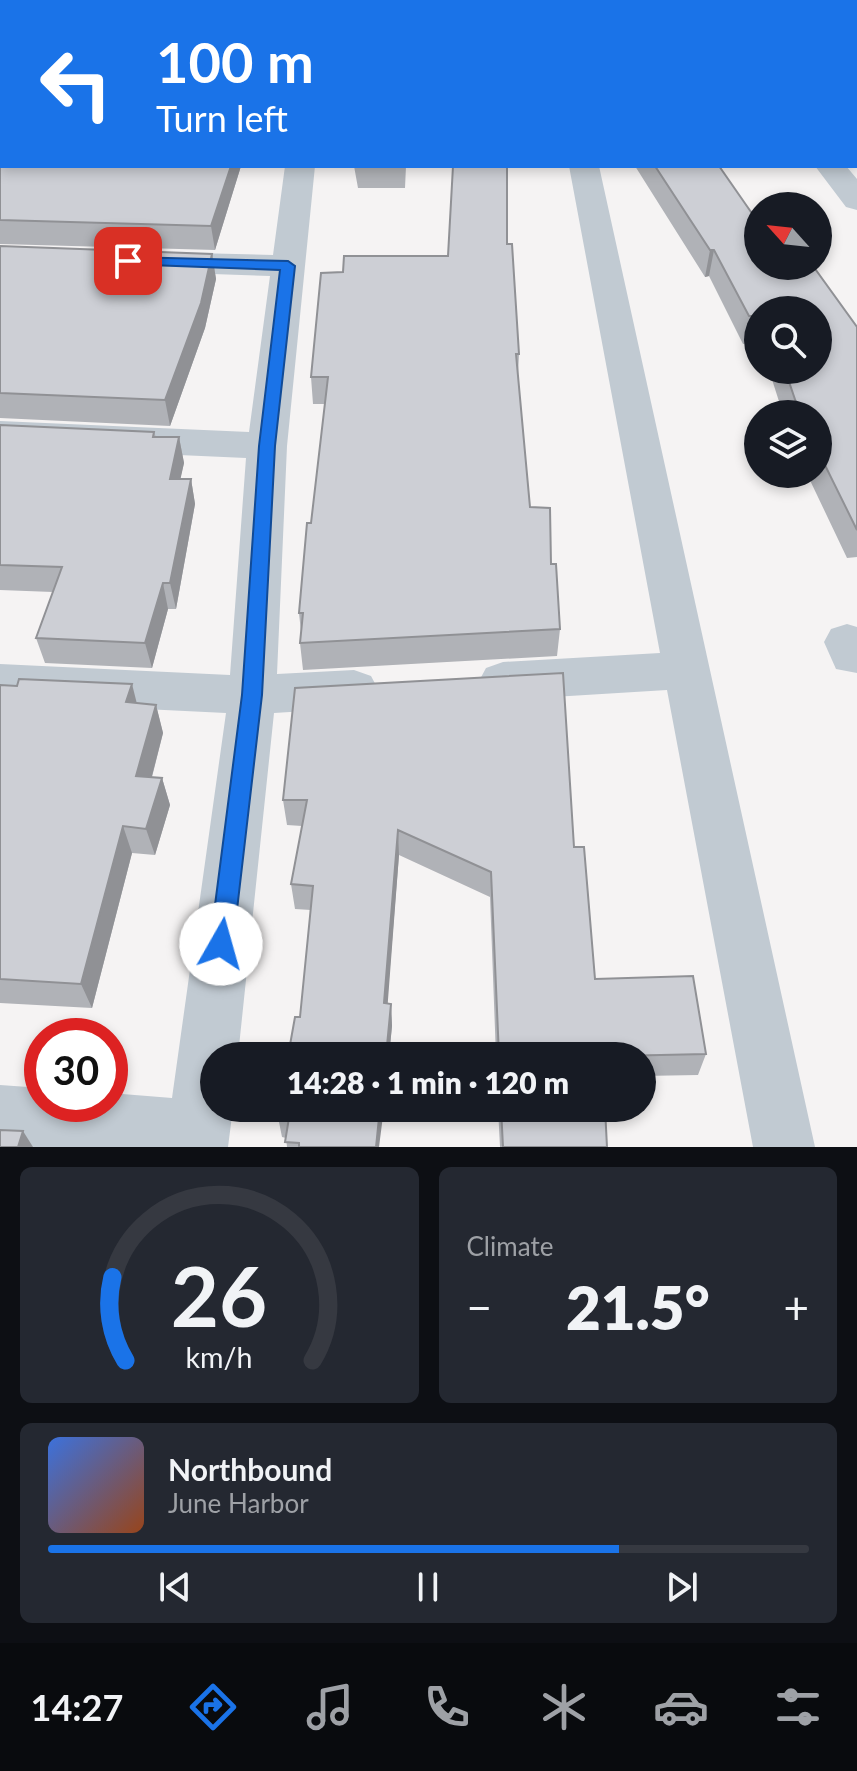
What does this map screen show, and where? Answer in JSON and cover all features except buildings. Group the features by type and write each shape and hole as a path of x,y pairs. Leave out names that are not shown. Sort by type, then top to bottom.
{"street":[{"path":"0,1116 198,1139 252,695 267,446 300,168"},
{"path":"584,168 784,1147"},
{"path":"832,168 857,200"},
{"path":"128,261 288,266"},
{"path":"0,434 267,446"},
{"path":"456,683 688,670"},
{"path":"0,683 252,695 393,687"}],"route":[{"path":"128,261 288,266 267,446 252,695 221,944"}]}
